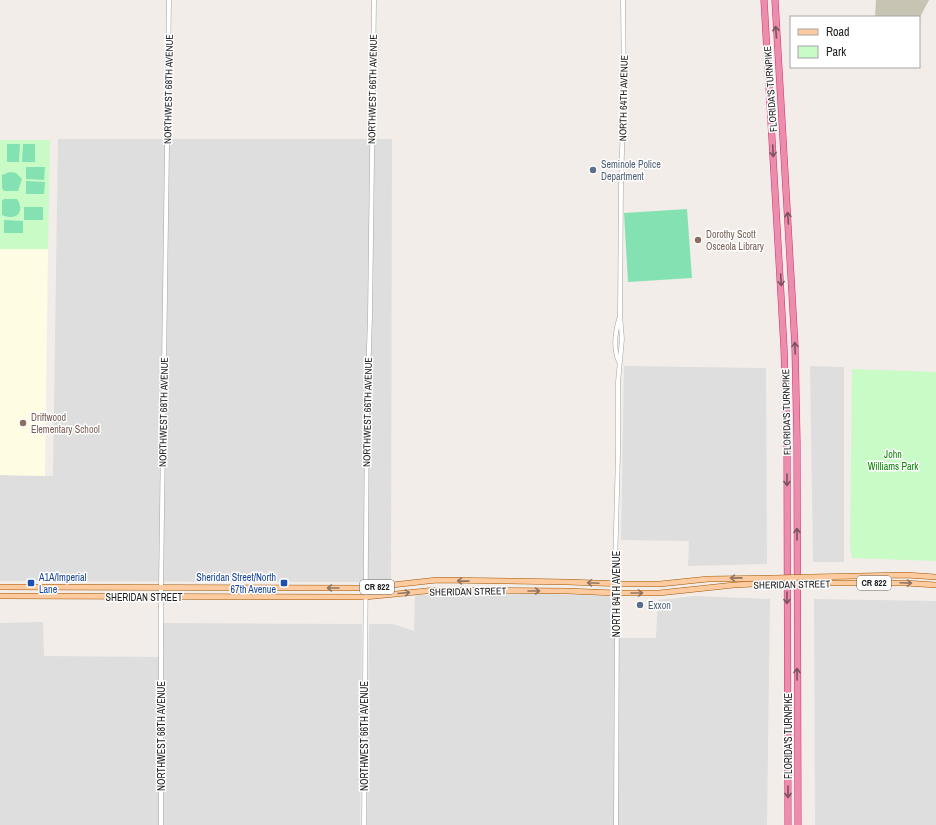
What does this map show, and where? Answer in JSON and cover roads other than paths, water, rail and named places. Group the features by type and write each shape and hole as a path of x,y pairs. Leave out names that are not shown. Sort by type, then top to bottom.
{"highway":[{"name":"FLORIDA'S TURNPIKE","path":"764,0 784,348 787,449 788,825"},
{"name":"FLORIDA'S TURNPIKE","path":"774,0 795,346 797,441 798,825"}],"main road":[{"name":"SHERIDAN STREET","path":"0,587 365,588 437,580 660,584 708,579 775,581 906,575 936,577"},
{"name":"SHERIDAN STREET","path":"811,580 936,585"},
{"name":"SHERIDAN STREET","path":"0,596 365,597 436,590 659,593 775,581"}],"street":[{"name":"NORTHWEST 68TH AVENUE","path":"161,825 161,587 169,0"},
{"name":"NORTHWEST 66TH AVENUE","path":"364,825 365,588 374,0"},
{"name":"NORTH 64TH AVENUE","path":"616,825 616,584 619,362 622,339 620,315 621,185 624,86 623,0"},
{"name":"NORTH 64TH AVENUE","path":"619,362 615,354 615,336 620,315"}],"place":[{"name":"Seminole Police Department","path":"593,170"},
{"name":"Dorothy Scott Osceola Library","path":"698,240"},
{"name":"Driftwood Elementary School","path":"23,423"},
{"name":"A1A/Imperial Lane","path":"31,583"},
{"name":"Sheridan Street/North 67th Avenue","path":"284,583"},
{"name":"Exxon","path":"640,605"}],"park label":[{"name":"John Williams Park","path":"893,460"}]}
